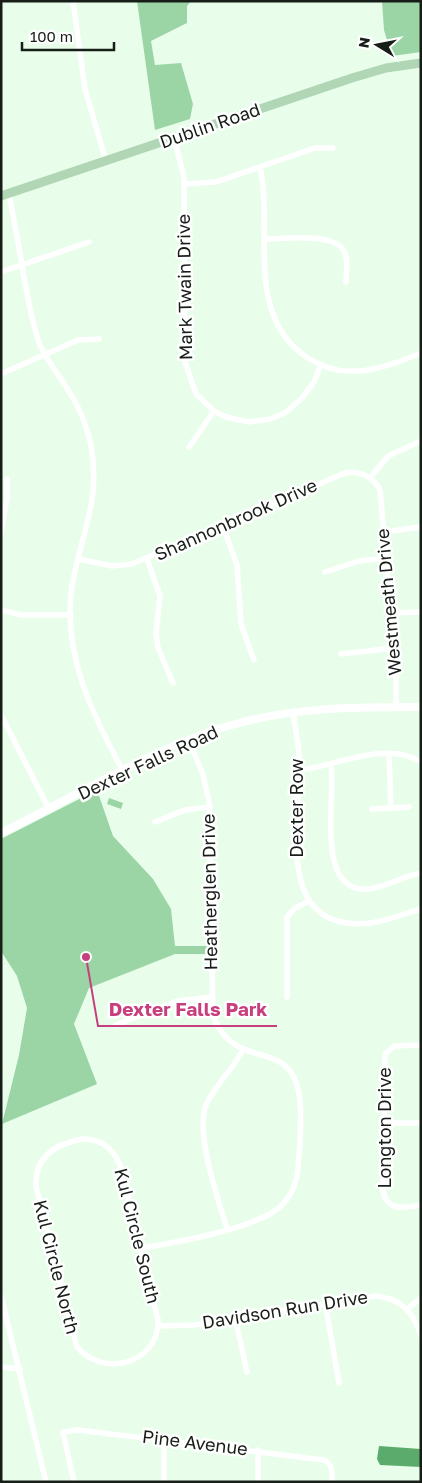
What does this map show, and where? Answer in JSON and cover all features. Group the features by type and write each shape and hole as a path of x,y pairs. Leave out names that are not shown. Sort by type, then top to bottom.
{"main road":[{"name":"Dublin Road","path":"5,195 352,78 386,68 421,63"}],"street":[{"path":"73,1 85,90 106,161"},
{"name":"Mark Twain Drive","path":"174,138 184,184 185,362 196,394 214,411 226,417 241,422 263,421 291,409 314,382 321,365"},
{"path":"184,184 216,182 315,148 333,148"},
{"path":"260,167 265,198 266,282 272,316 286,340 302,354 321,365 338,370 365,372 378,370 421,353"},
{"path":"5,195 22,266 34,330 44,354 70,392 82,418 90,443 95,471 92,507 72,588 71,615 75,661 88,702 123,772"},
{"path":"265,239 326,239 336,242 344,250 347,260 346,282"},
{"path":"1,272 89,242"},
{"path":"1,374 78,340 100,339"},
{"path":"189,447 214,411"},
{"path":"370,478 388,456 421,441"},
{"name":"Shannonbrook Drive","path":"78,559 112,566 132,564 345,473 356,472 370,478"},
{"name":"Westmeath Drive","path":"370,478 377,485 380,496 394,648 396,707"},
{"path":"1,534 8,498 6,479"},
{"path":"222,524 237,565 241,624 254,660"},
{"path":"383,532 421,527"},
{"path":"325,572 359,560 386,558"},
{"path":"147,559 160,596 156,633 158,648 173,683"},
{"path":"1,610 21,614 71,615"},
{"path":"391,613 421,612"},
{"path":"341,654 394,648"},
{"name":"Dexter Falls Road","path":"1,833 189,740 228,726 294,712 326,708 421,707"},
{"name":"Dexter Row","path":"294,712 300,770 296,855 300,881 309,901"},
{"path":"1,715 49,809"},
{"name":"Heatherglen Drive","path":"189,740 203,775 210,807 211,997 213,1015 218,1027 227,1039 243,1050 284,1064 298,1087 299,1153 297,1177 293,1188 281,1206 271,1214 227,1228"},
{"path":"300,770 331,765 379,753 401,755 421,762"},
{"path":"388,754 391,808"},
{"path":"331,765 331,846 337,872 352,886 368,889 421,873"},
{"path":"155,822 185,810 210,807"},
{"path":"372,809 410,807"},
{"path":"287,997 286,917 295,908 309,901 330,917 347,923 374,923 395,919 421,909"},
{"path":"116,1025 177,1000 211,997"},
{"name":"Longton Drive","path":"421,1045 390,1048 384,1059 383,1190 388,1202 394,1207 401,1208 421,1205"},
{"path":"141,1248 188,1241 227,1228 204,1139 202,1123 209,1099 230,1072 243,1050"},
{"path":"384,1123 421,1123"},
{"name":"Kul Circle South","path":"55,1148 82,1138 92,1139 110,1148 120,1165 158,1326 153,1343 143,1356 119,1364"},
{"name":"Kul Circle North","path":"55,1148 44,1156 39,1163 36,1171 36,1187 74,1341 87,1358 119,1364"},
{"path":"1,1296 46,1482"},
{"name":"Davidson Run Drive","path":"158,1326 194,1325 325,1302 376,1296 396,1301 407,1309"},
{"path":"421,1298 407,1309 421,1336"},
{"path":"325,1302 339,1383"},
{"path":"235,1317 247,1372"},
{"path":"1,1366 20,1369"},
{"name":"Pine Avenue","path":"74,1482 63,1432 78,1430 258,1450 327,1461 332,1470 332,1482"},
{"path":"164,1439 164,1482"},
{"path":"258,1450 258,1482"}],"shaded area":[{"path":"137,1 191,1 187,6 187,23 151,41 155,65 181,63 193,104 190,119 155,130"},
{"path":"382,1 421,1 421,52 392,56 384,30"},
{"path":"97,790 113,836 153,879 171,909 175,946 208,946 208,954 175,954 89,988 74,1024 97,1084 2,1124 19,1055 27,1008 17,976 1,951 1,839"},
{"path":"109,798 123,803 121,809 107,804"},
{"path":"379,1446 421,1449 421,1467 380,1465 377,1459"}],"place":[{"name":"Dexter Falls Park","path":"86,957"}]}
